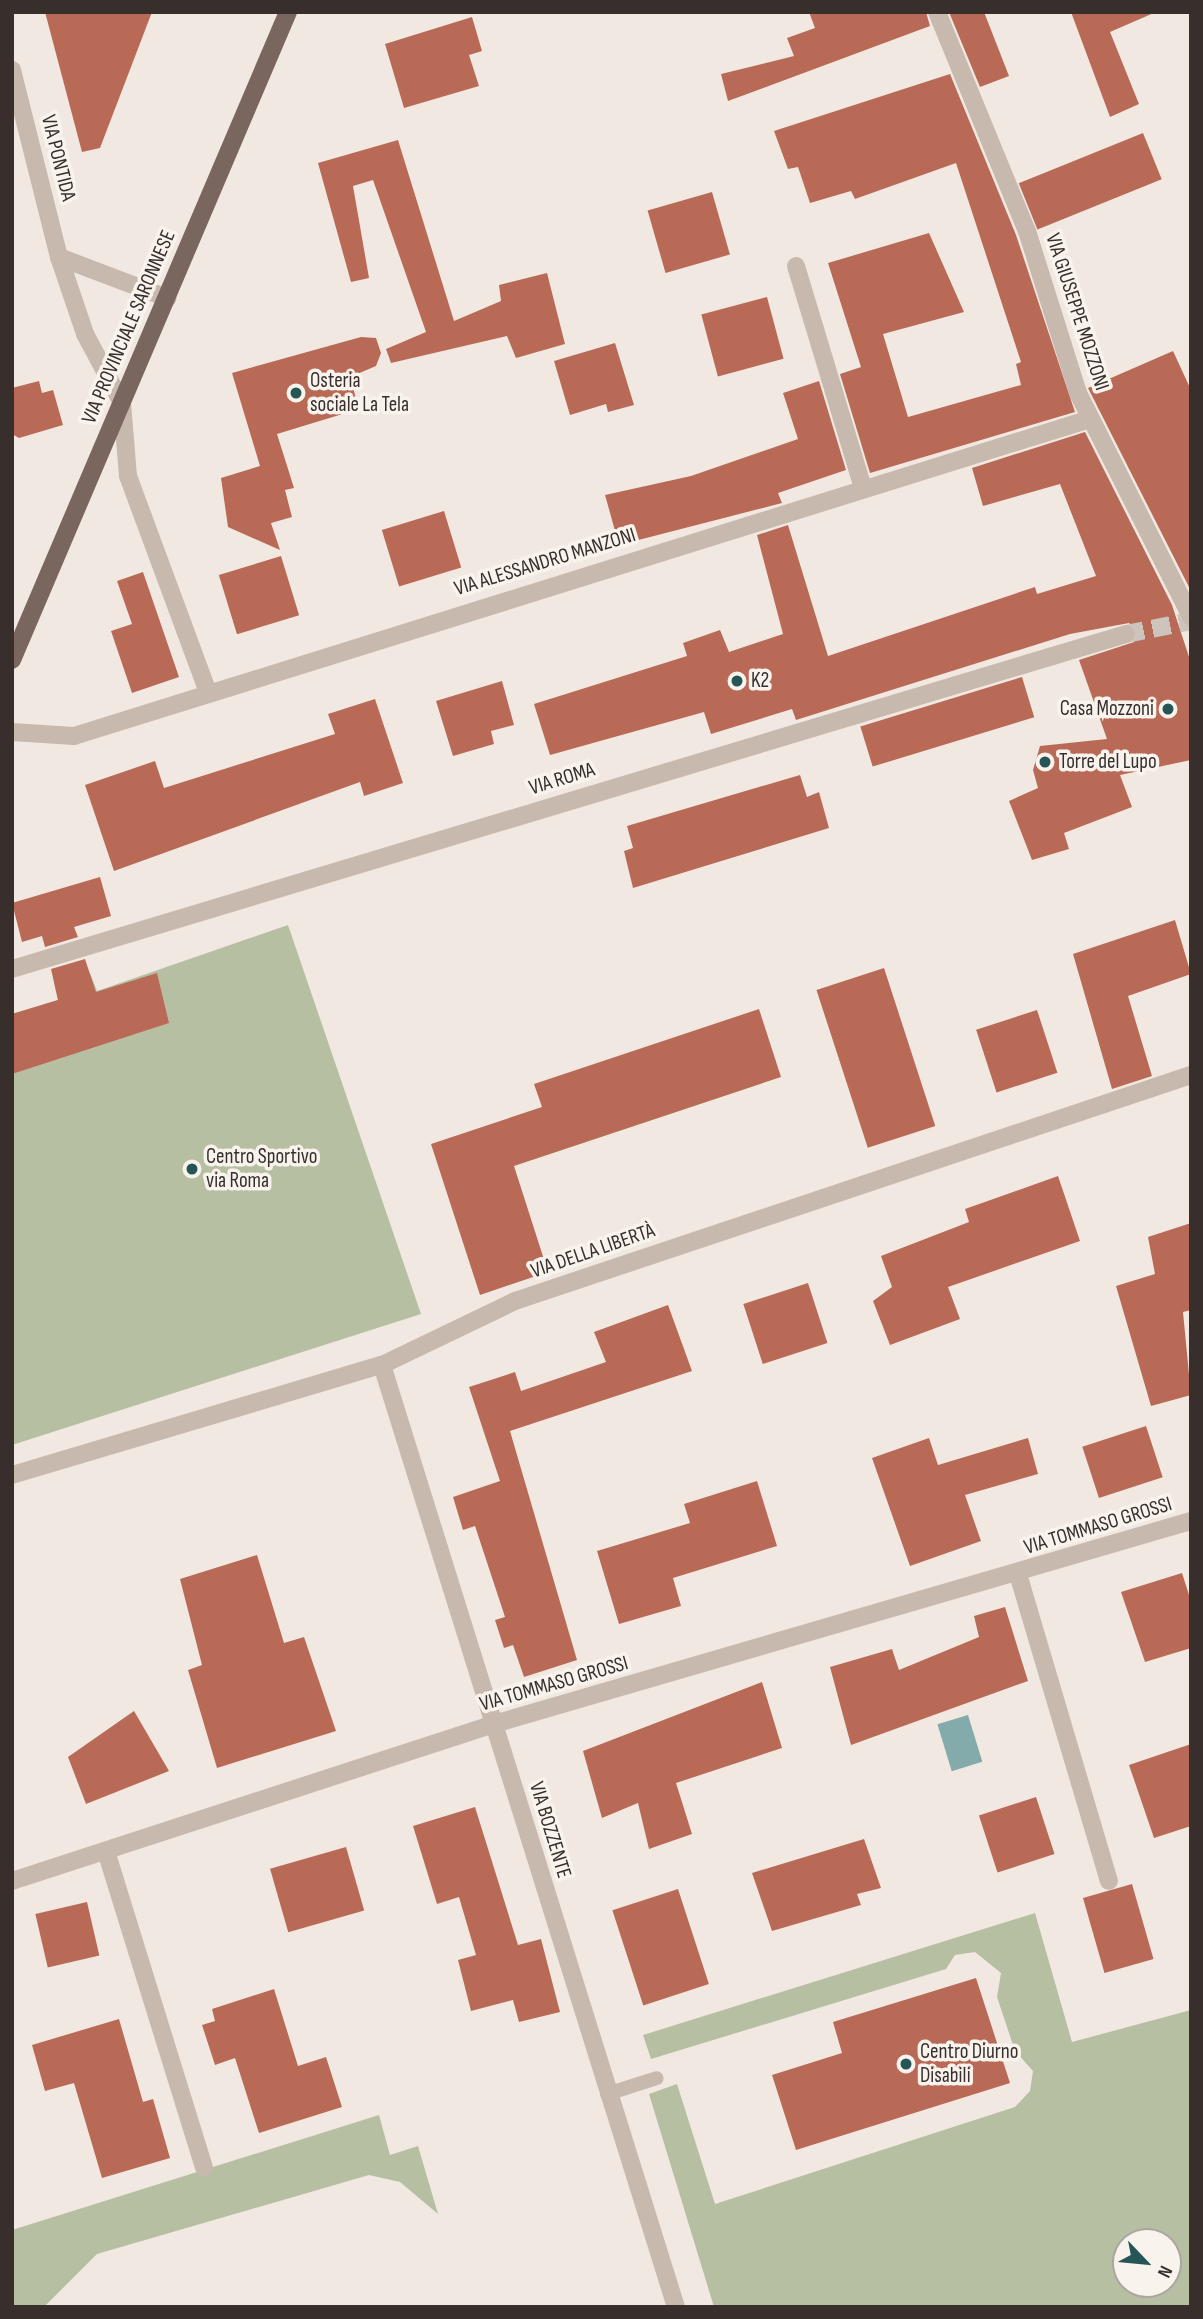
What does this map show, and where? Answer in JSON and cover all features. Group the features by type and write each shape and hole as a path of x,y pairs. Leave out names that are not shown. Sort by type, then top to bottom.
{"main road":[{"name":"VIA PROVINCIALE SARONNESE","path":"12,660 288,12"}],"street":[{"name":"VIA GIUSEPPE MOZZONI","path":"937,12 1027,231 1090,419 1191,617"},
{"name":"VIA PONTIDA","path":"12,70 19,125 59,257 85,334 122,403"},
{"path":"59,257 167,298"},
{"path":"796,266 863,488"},
{"path":"122,403 128,476 207,690"},
{"name":"VIA ALESSANDRO MANZONI","path":"12,732 74,736 207,690 1090,419"},
{"name":"VIA ROMA","path":"12,969 1126,634"},
{"name":"VIA DELLA LIBERTÀ","path":"12,1475 382,1365 515,1301 1191,1075"},
{"name":"VIA BOZZENTE","path":"382,1365 607,2094 676,2307"},
{"name":"VIA TOMMASO GROSSI","path":"12,1881 494,1724 1018,1574 1191,1521"},
{"name":"VIA TOMMASO GROSSI","path":"1018,1574 1109,1881"},
{"path":"106,1851 204,2167"}],"lane":[{"path":"607,2094 657,2078"}],"green space":[{"name":"Centro Sportivo via Roma","path":"288,925 421,1314 12,1445 12,1014 58,1000 54,983 90,973 97,991"},
{"path":"1035,1913 1072,2042 1191,2010 1191,2307 714,2307 649,2094 677,2084 715,2204 1015,2107 1030,2091 1033,2071 1015,2051 997,1997 1001,1973 975,1952 955,1955 946,1969 651,2059 643,2035"},
{"path":"379,2115 390,2155 418,2146 438,2214 400,2182 369,2175 97,2254 44,2307 12,2307 12,2230"}],"water":[{"path":"968,1715 982,1762 952,1771 937,1724"}],"building":[{"path":"45,12 152,12 100,148 82,152"},
{"path":"809,12 926,12 930,26 728,101 721,74 794,56 787,38 815,28"},
{"path":"949,12 984,12 1009,76 980,87"},
{"path":"1071,12 1156,12 1110,32 1139,104 1110,117"},
{"path":"472,17 482,51 469,55 479,86 404,108 385,44"},
{"path":"950,74 1016,235 1075,412 870,473 840,374 861,367 828,263 929,233 964,312 883,334 908,417 1021,385 1016,364 1021,362 956,163 855,199 851,191 810,203 798,167 788,169 774,131"},
{"path":"1143,133 1162,179 1037,230 1019,183"},
{"path":"398,140 454,321 501,301 499,285 547,273 565,344 516,358 507,336 391,363 386,349 426,332 373,180 353,186 369,278 351,282 318,163"},
{"path":"712,192 730,254 666,273 648,210"},
{"path":"767,297 784,359 718,376 701,315"},
{"name":"Osteria sociale La Tela","path":"361,337 376,338 381,353 376,366 350,377 359,409 277,434 294,488 285,490 292,517 271,523 280,550 228,527 221,478 260,466 232,373"},
{"path":"615,343 634,405 608,412 606,404 570,415 554,361"},
{"path":"1173,351 1191,390 1191,591 1088,388"},
{"path":"39,381 42,393 53,390 63,425 19,438 12,434 12,388"},
{"path":"819,381 846,470 778,493 782,503 619,545 605,495 691,476 798,439 783,393"},
{"path":"1085,432 1172,605 1191,663 1191,760 1120,775 1132,807 1064,833 1069,849 1032,860 1009,801 1038,788 1033,770 1040,746 1107,739 1079,660 1134,642 1137,631 1129,623 1070,634 796,720 792,709 711,734 704,712 550,755 534,704 687,656 683,643 720,630 729,652 783,634 757,535 788,525 828,656 1035,587 1037,594 1096,576 1060,484 983,506 972,468"},
{"path":"444,511 461,567 399,586 382,530"},
{"path":"281,556 299,615 237,634 219,575"},
{"path":"143,572 179,677 132,693 111,631 132,624 117,581"},
{"path":"1022,677 1034,717 873,767 860,726"},
{"path":"502,681 514,725 491,731 494,744 453,756 436,701"},
{"path":"375,699 403,783 364,796 360,782 114,871 85,785 155,761 164,788 335,734 328,714"},
{"path":"800,775 807,797 819,792 829,828 633,888 624,851 633,848 627,826"},
{"path":"100,877 111,916 74,927 78,937 45,947 42,936 22,942 12,903"},
{"path":"1175,920 1191,974 1128,996 1152,1076 1112,1089 1073,954"},
{"path":"85,959 96,992 157,973 169,1023 12,1074 12,1014 58,1000 51,969"},
{"path":"884,968 935,1126 868,1148 816,990"},
{"path":"759,1009 781,1077 514,1166 548,1272 480,1295 431,1144 542,1107 534,1084"},
{"path":"1037,1010 1057,1073 997,1093 976,1030"},
{"path":"1058,1176 1080,1241 948,1287 960,1319 890,1345 873,1301 892,1287 881,1256 969,1222 965,1209"},
{"path":"1191,1223 1191,1310 1183,1312 1191,1395 1151,1406 1116,1286 1155,1274 1148,1237"},
{"path":"808,1283 827,1343 763,1364 743,1304"},
{"path":"668,1305 692,1371 510,1431 577,1660 524,1677 513,1645 504,1648 495,1620 505,1617 475,1526 463,1530 453,1497 500,1481 469,1387 515,1372 521,1391 606,1362 594,1332"},
{"path":"1146,1426 1163,1477 1099,1498 1082,1447"},
{"path":"929,1438 938,1465 1028,1438 1038,1474 965,1495 981,1541 910,1566 872,1458"},
{"path":"757,1481 777,1546 673,1578 681,1606 619,1624 597,1551 690,1523 684,1504"},
{"path":"257,1555 284,1643 304,1637 336,1731 217,1768 188,1670 202,1665 180,1579"},
{"path":"1182,1573 1191,1601 1191,1648 1145,1662 1121,1592"},
{"path":"1005,1607 1028,1681 851,1745 830,1667 892,1649 899,1670 979,1637 974,1616"},
{"path":"762,1682 782,1748 676,1783 692,1834 649,1849 638,1803 602,1818 583,1751"},
{"path":"134,1711 169,1771 86,1804 68,1757"},
{"path":"1191,1744 1191,1826 1154,1838 1129,1765"},
{"path":"1036,1797 1055,1854 997,1873 979,1816"},
{"path":"475,1807 518,1945 541,1939 560,2012 519,2022 513,2000 471,2011 458,1960 476,1955 459,1897 437,1904 413,1826"},
{"path":"864,1839 881,1888 857,1894 861,1905 772,1931 752,1873"},
{"path":"346,1847 364,1910 288,1932 270,1869"},
{"path":"1132,1884 1153,1959 1104,1973 1083,1898"},
{"path":"678,1889 709,1984 643,2005 612,1910"},
{"path":"87,1902 99,1956 48,1968 35,1914"},
{"name":"Centro Diurno Disabili","path":"976,1978 1010,2083 796,2150 772,2075 842,2053 833,2022"},
{"path":"274,1989 298,2066 326,2057 342,2107 259,2133 235,2058 215,2065 202,2025 215,2021 212,2009"},
{"path":"119,2019 143,2102 153,2099 170,2158 102,2178 74,2083 45,2091 32,2045"}],"tunnel":[{"path":"1126,634 1191,621"}],"place":[{"name":"Osteria sociale La Tela","path":"296,393"},
{"name":"K2","path":"737,681"},
{"name":"Casa Mozzoni","path":"1168,709"},
{"name":"Torre del Lupo","path":"1045,762"},
{"name":"Centro Sportivo via Roma","path":"192,1169"},
{"name":"Centro Diurno Disabili","path":"906,2064"}]}
